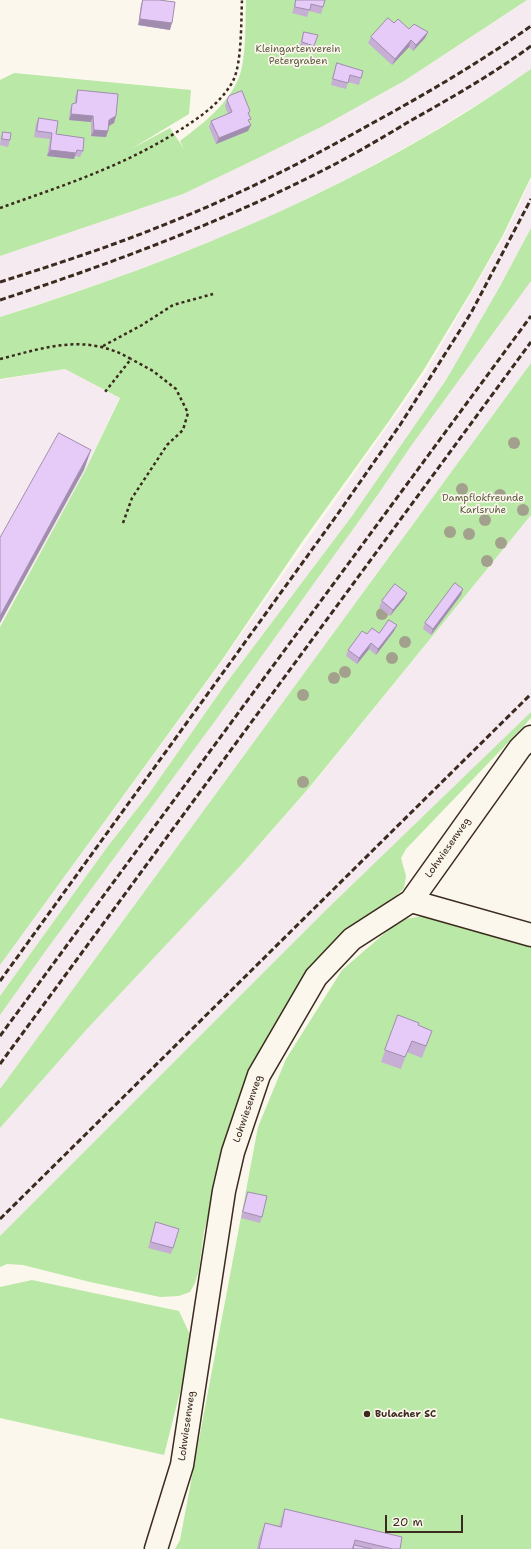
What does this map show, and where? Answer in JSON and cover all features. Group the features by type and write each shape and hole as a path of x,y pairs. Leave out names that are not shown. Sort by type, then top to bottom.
{"lane":[{"name":"Lohwiesenweg","path":"156,1549 182,1465 224,1191 233,1152 259,1075 316,977 352,939 411,901 520,748 531,736"},
{"path":"411,901 531,935"}],"path":[{"path":"0,208 126,161 159,144 210,109 221,98 233,80 238,68 242,0"},
{"path":"103,347 142,325 173,305 213,294"},
{"path":"0,359 71,343 103,347 117,351 153,371 176,389 188,413 183,430 167,445 132,498 123,523"},
{"path":"105,392 131,359"}],"shaded area":[{"path":"527,0 531,0 531,69 501,90 420,139 355,175 248,227 119,277 0,317 0,256 183,194 254,160 323,126 404,81"},
{"path":"531,180 531,228 499,288 446,380 352,516 227,682 148,795 108,846 0,996 0,965 223,660 426,372 504,236"},
{"path":"531,281 531,363 0,1089 0,1015 215,721 379,493 411,446"},
{"path":"65,369 119,398 85,471 0,625 0,380"},
{"path":"531,515 531,712 328,908 0,1236 0,1128 87,1029 243,863 308,790"}],"green space":[{"name":"Kleingartenverein Petergraben","path":"246,0 527,0 404,81 323,126 254,160 183,194 0,256 0,80 14,73 191,90 189,114 131,149 170,128 184,149 180,141 204,122 226,100 237,82 244,54"},
{"path":"531,69 531,177 503,235 472,290 423,371 302,542 222,660 0,965 0,627 85,471 120,398 65,369 0,379 0,317 139,270 275,214 342,182 407,147 470,110"},
{"path":"531,228 531,281 411,446 379,493 215,721 0,1015 0,996 108,846 148,795 227,682 352,516 446,380 499,288"},
{"name":"Dampflokfreunde Karlsruhe","path":"531,363 531,515 308,789 243,863 87,1029 0,1128 0,1089"},
{"path":"531,712 531,718 522,728 406,849 401,858 406,876 404,888 393,899 335,946 220,1174 204,1231 199,1270 195,1283 190,1292 179,1296 160,1297 90,1282 23,1265 7,1264 0,1267 0,1236 328,908"},
{"path":"428,915 531,943 531,1549 175,1549 180,1540 258,1127 286,1059 342,970 400,920"},
{"path":"32,1280 179,1311 193,1341 164,1455 0,1418 0,1287"}],"building":[{"path":"143,0 175,2 172,23 140,19"},
{"path":"296,0 325,0 323,7 311,4 310,10 295,7"},
{"path":"388,18 394,23 398,19 409,29 414,24 428,32 416,45 411,40 395,59 371,37"},
{"path":"304,32 318,35 314,46 302,42"},
{"path":"337,63 363,71 361,78 350,75 348,83 333,79"},
{"path":"78,90 118,94 116,116 109,120 108,131 94,130 93,116 71,114 72,104 76,103"},
{"path":"242,91 250,111 248,113 251,119 248,120 251,125 219,138 211,121 232,112 227,100 229,96"},
{"path":"39,118 58,121 56,134 84,138 83,151 77,150 76,153 50,150 52,133 37,131"},
{"path":"3,132 11,133 10,140 2,139"},
{"path":"59,433 91,450 0,616 0,538"},
{"path":"455,583 463,589 433,629 425,623"},
{"path":"395,584 407,593 393,610 382,601"},
{"path":"389,620 397,625 378,649 371,643 359,658 348,650 362,631 367,634 372,628 379,633"},
{"path":"398,1015 419,1023 418,1025 432,1031 426,1046 412,1041 405,1057 385,1050"},
{"path":"248,1192 267,1196 262,1217 243,1212"},
{"path":"156,1222 179,1229 173,1248 151,1242"},
{"path":"285,1509 402,1537 400,1549 393,1549 355,1540 353,1549 259,1549 265,1523 281,1527"},
{"path":"354,1545 372,1549 353,1549"}],"railway":[{"path":"0,282 129,239 196,212 272,177 321,152 410,102 471,66 531,26"},
{"path":"0,300 130,255 215,221 298,183 357,152 456,95 531,46"},
{"path":"0,981 337,515 400,425 471,313 531,199"},
{"path":"0,1036 531,316"},
{"path":"0,1064 531,342"},
{"path":"0,1219 531,694"}],"place":[{"name":"Bulacher SC","path":"367,1414"}]}
